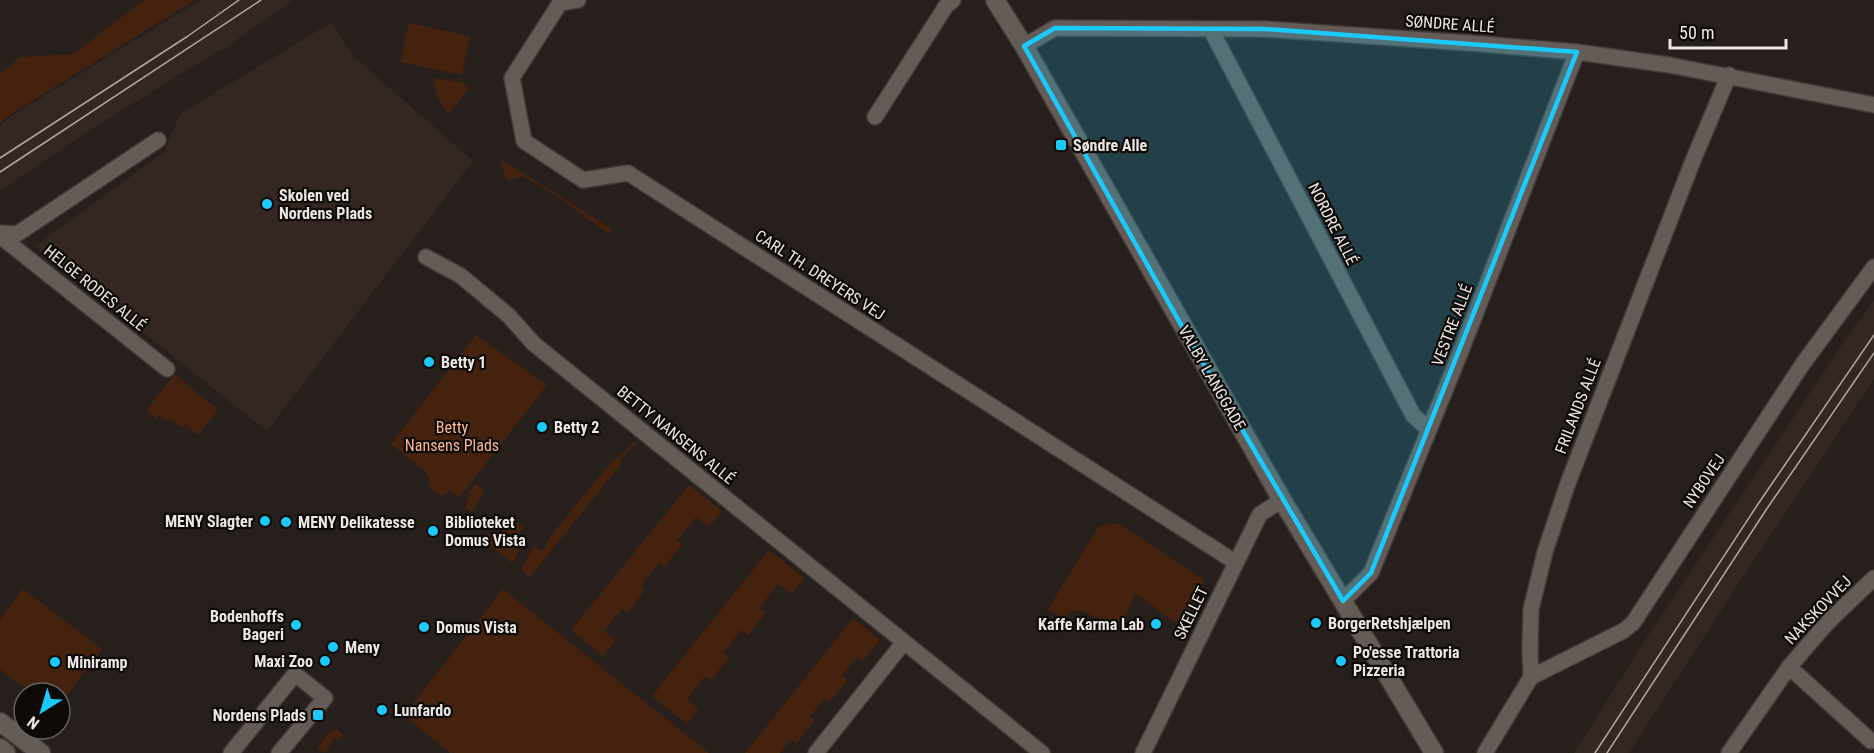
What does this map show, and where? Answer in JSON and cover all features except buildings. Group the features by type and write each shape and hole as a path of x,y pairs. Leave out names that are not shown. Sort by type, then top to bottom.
{"street":[{"name":"CARL TH. DREYERS VEJ","path":"578,0 560,3 512,78 524,141 583,180 628,173 1235,562"},
{"path":"875,117 946,6 953,0"},
{"name":"VALBY LANGGADE","path":"995,0 1024,46 1282,500 1434,753"},
{"name":"SØNDRE ALLÉ","path":"1024,46 1055,28 1265,29 1483,44 1577,52 1728,75 1874,105"},
{"name":"NORDRE ALLÉ","path":"1211,30 1413,415 1429,430"},
{"name":"VESTRE ALLÉ","path":"1343,601 1371,573 1577,52"},
{"name":"FRILANDS ALLÉ","path":"1531,677 1531,609 1548,542 1568,483 1635,308 1728,75"},
{"path":"0,235 17,234 158,140"},
{"name":"HELGE RODES ALLÉ","path":"0,235 166,369"},
{"name":"BETTY NANSENS ALLÉ","path":"426,257 461,276 509,316 534,344 1040,752"},
{"name":"NYBOVEJ","path":"1531,677 1623,631 1632,623 1802,365 1874,267"},
{"name":"SKELLET","path":"1143,753 1260,514 1282,500"},
{"name":"NAKSKOVVEJ","path":"1729,753 1789,667 1828,622 1874,578"},
{"path":"816,753 904,642"},
{"name":"NAKSKOVVEJ","path":"1789,667 1873,739 1861,753"},
{"path":"231,753 295,675 325,698 279,753"},
{"path":"1485,753 1531,677"},
{"path":"0,722 41,753"},
{"path":"0,748 6,753"}],"highlighted area":[{"path":"1055,28 1265,29 1577,52 1371,573 1343,601 1189,339 1024,46"}],"shaded area":[{"path":"201,0 293,0 228,46 79,137 0,191 0,125"},
{"name":"Skolen ved Nordens Plads","path":"332,22 353,56 473,161 267,431 35,246 164,152 180,114"},
{"path":"1874,301 1874,379 1629,753 1574,753 1649,634 1851,331"}],"green space":[{"path":"144,0 195,0 14,112 0,123 0,74 20,57 73,54"},
{"path":"409,23 470,36 462,75 400,62"},
{"path":"433,78 462,82 469,88 449,114 437,97"},
{"path":"501,159 612,229 609,234 553,194 523,176 506,181"},
{"name":"Betty Nansens Plads","path":"476,335 547,385 459,498 450,491 441,496 431,488 428,474 391,444"},
{"path":"175,374 218,410 198,435 185,424 182,428 170,419 168,421 159,416 157,419 146,410"},
{"path":"635,441 637,443 620,460 622,463 530,577 521,570 534,546 542,551 554,532 608,466"},
{"path":"476,483 483,490 471,512 466,508 469,492"},
{"path":"689,485 722,511 709,527 696,517 677,541 682,545 664,567 659,563 641,586 645,590 627,613 622,609 604,631 616,641 603,656 571,630"},
{"path":"492,517 497,522 500,519 505,523 513,518 524,527 516,536 484,524"},
{"path":"1118,523 1204,580 1182,627 1135,593 1120,628 1082,611 1070,611 1064,620 1048,609 1099,526"},
{"path":"492,532 521,542 515,560 510,562 483,540 485,534"},
{"path":"769,550 804,578 792,594 778,584 759,608 766,613 748,635 741,630 723,653 729,658 711,680 705,676 687,699 699,709 687,724 652,696"},
{"path":"23,589 102,649 72,688 72,681 16,681 0,669 0,620"},
{"path":"503,589 709,753 450,753 404,715"},
{"path":"853,618 880,640 863,661 857,657 842,675 848,680 829,703 824,699 810,716 815,720 796,744 791,739 780,753 745,753"},
{"path":"335,728 343,735 338,740 334,738 325,753 317,749 328,733 330,734"}],"tram line":[{"path":"0,158 188,36 239,0"},
{"path":"0,172 261,0"},
{"path":"1595,753 1758,504 1874,335"},
{"path":"1607,753 1766,510 1874,353"}],"place":[{"name":"Søndre Alle","path":"1061,145"},
{"name":"Skolen ved Nordens Plads","path":"267,204"},
{"name":"Betty 1","path":"429,362"},
{"name":"Betty 2","path":"542,427"},
{"name":"MENY Slagter","path":"265,521"},
{"name":"MENY Delikatesse","path":"286,522"},
{"name":"Biblioteket Domus Vista","path":"433,531"},
{"name":"BorgerRetshjælpen","path":"1316,623"},
{"name":"Kaffe Karma Lab","path":"1156,624"},
{"name":"Bodenhoffs Bageri","path":"296,625"},
{"name":"Domus Vista","path":"424,627"},
{"name":"Meny","path":"333,647"},
{"name":"Maxi Zoo","path":"325,661"},
{"name":"Po'esse Trattoria Pizzeria","path":"1341,661"},
{"name":"Miniramp","path":"55,662"},
{"name":"Lunfardo","path":"382,710"},
{"name":"Nordens Plads","path":"318,715"}]}
